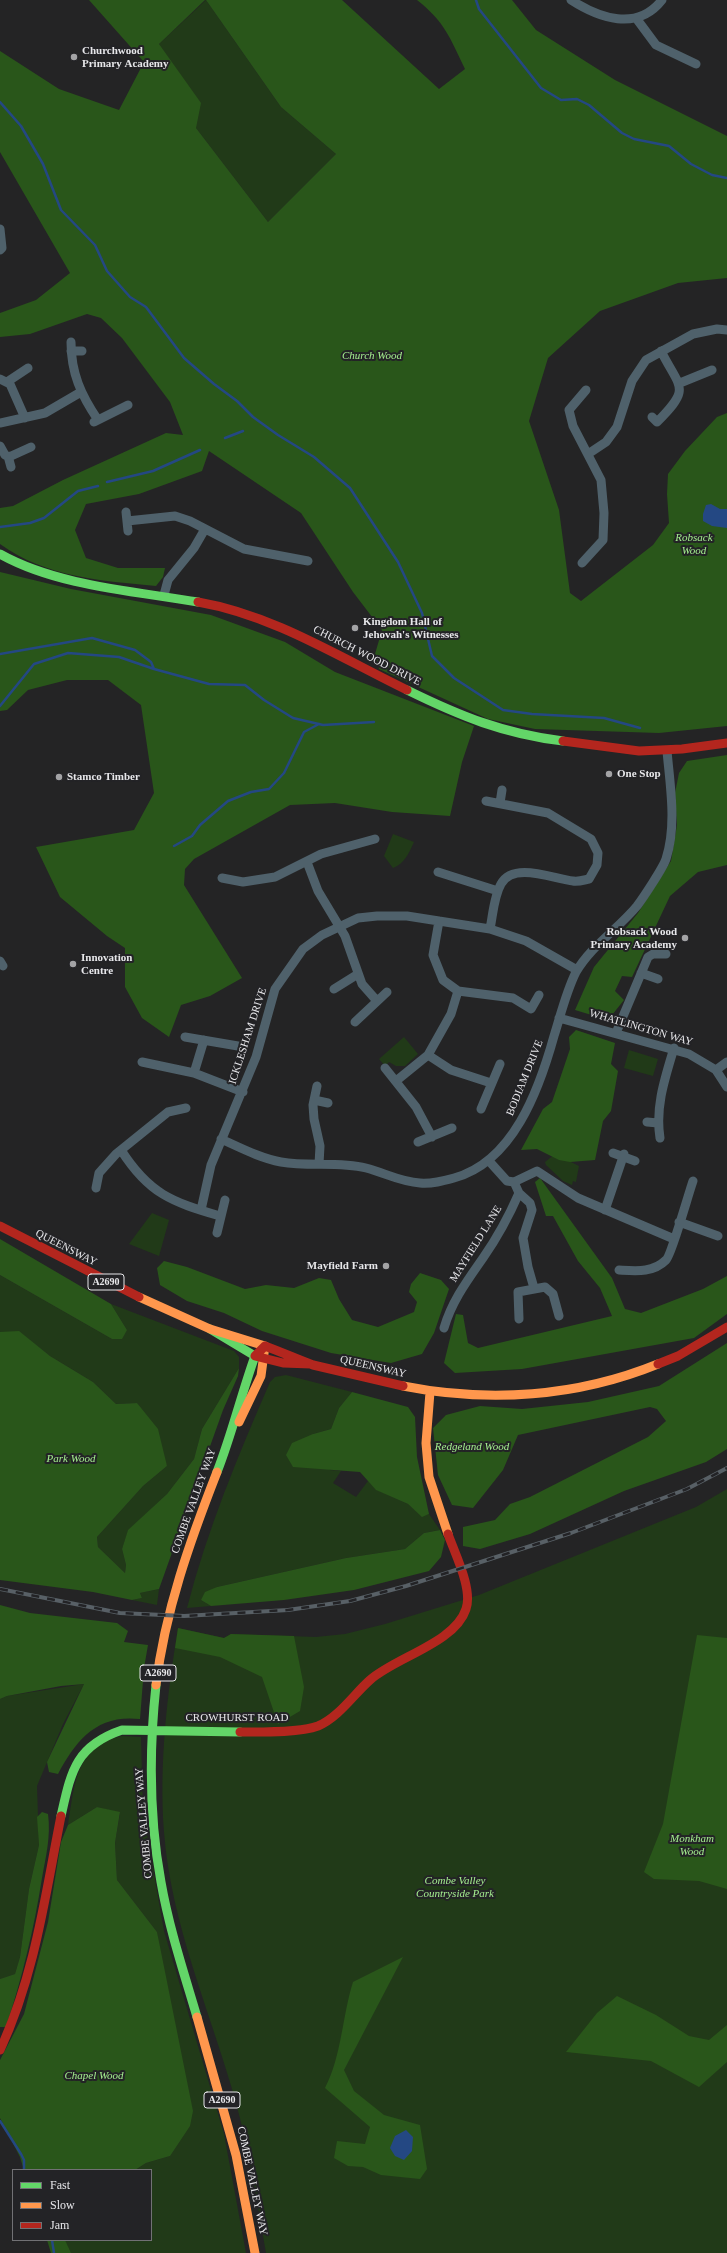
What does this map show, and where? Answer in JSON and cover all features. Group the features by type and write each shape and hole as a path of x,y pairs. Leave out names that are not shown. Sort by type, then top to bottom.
{"main road":[{"name":"CHURCH WOOD DRIVE","path":"0,554 20,564 73,581 164,595 210,604 289,631 419,696 488,726 529,737 638,751 667,751 727,743"},
{"name":"QUEENSWAY","path":"0,1226 103,1280 210,1329 255,1356 266,1360 311,1364"},
{"path":"430,1392 466,1396 506,1397 541,1395 607,1383 675,1357 727,1327"},
{"name":"QUEENSWAY","path":"210,1329 265,1346 311,1364 388,1384 430,1392"},
{"name":"COMBE VALLEY WAY","path":"255,2253 236,2156 177,1949 163,1889 153,1811 150,1763 159,1663 172,1603 191,1539 230,1439 241,1395 255,1356 265,1346"},
{"name":"COMBE VALLEY WAY","path":"230,1439 253,1399 266,1360 265,1346"},
{"name":"CROWHURST ROAD","path":"0,2050 15,2020 25,1992 42,1919 60,1820 72,1768 87,1748 104,1736 122,1730 278,1732 318,1726 335,1714 371,1679 389,1666 434,1642 458,1625 466,1610 469,1595 429,1477 426,1442 430,1392"}],"street":[{"path":"571,0 603,17 620,20 636,18 652,10 662,0"},
{"path":"636,18 656,45 696,64"},
{"path":"0,229 4,250"},
{"path":"588,454 606,442 617,427 632,382 646,360 693,334 717,329 727,330"},
{"path":"82,351 71,347 72,365 81,392 96,421 128,405"},
{"path":"652,417 657,422 674,403 679,393 680,383 661,351"},
{"path":"25,418 4,380 28,368"},
{"path":"680,383 712,370"},
{"path":"582,564 603,540 608,513 601,480 573,426 569,410 576,394 586,390"},
{"path":"0,424 45,413 81,392"},
{"path":"0,446 5,455 8,456 11,467"},
{"path":"8,456 31,447"},
{"path":"128,531 126,517 175,516 190,520 244,549 304,557"},
{"path":"164,595 168,580 194,548 205,529"},
{"name":"BODIAM DRIVE","path":"221,1140 252,1153 281,1162 366,1168 405,1181 421,1183 437,1182 470,1174 490,1161 516,1130 546,1063 567,991 577,970 609,932 637,906 666,860 671,828 667,751"},
{"path":"500,803 502,790"},
{"path":"486,801 548,813 591,839 598,853 598,865 589,878 576,882 523,872 509,875 502,883 498,891 490,928"},
{"path":"222,878 243,882 275,877 321,854 375,839"},
{"path":"307,862 318,891 354,957 362,984 377,1001"},
{"path":"438,872 498,891"},
{"name":"ICKLESHAM DRIVE","path":"201,1210 211,1165 243,1092 256,1057 271,1001 283,975 303,949 322,935 358,918 407,916 490,928 526,941 577,970"},
{"path":"439,921 433,955 443,980 458,991 514,998 534,1011 539,995"},
{"path":"616,1033 648,958 653,954 666,954"},
{"path":"641,973 658,980"},
{"path":"334,989 358,974"},
{"path":"396,1081 428,1055 451,1014 458,991"},
{"path":"355,1022 387,992"},
{"name":"WHATLINGTON WAY","path":"559,1018 674,1048 704,1061 716,1070 727,1087"},
{"path":"185,1037 233,1043"},
{"path":"194,1073 204,1040"},
{"path":"660,1138 658,1123 663,1086 674,1048"},
{"path":"428,1055 452,1070 491,1083"},
{"path":"142,1062 194,1073 243,1092"},
{"path":"716,1070 727,1062"},
{"path":"481,1108 500,1064"},
{"path":"385,1068 416,1107 432,1137"},
{"path":"317,1086 314,1100 314,1119 320,1146 319,1164"},
{"path":"314,1100 328,1103"},
{"path":"96,1188 99,1173 121,1150 168,1112 186,1108"},
{"path":"647,1122 658,1123"},
{"path":"418,1142 452,1128"},
{"path":"121,1150 145,1182 168,1199 220,1216"},
{"path":"613,1153 623,1155 635,1161"},
{"path":"605,1210 623,1155"},
{"path":"490,1161 507,1181 514,1182 537,1171 547,1176 562,1189 605,1210 674,1239"},
{"path":"619,1270 640,1272 655,1268 667,1260 693,1181"},
{"path":"514,1182 518,1194 530,1203 532,1210 522,1238 534,1288"},
{"name":"MAYFIELD LANE","path":"444,1328 449,1310 466,1280 501,1231 518,1194"},
{"path":"217,1233 225,1200"},
{"path":"679,1222 718,1236"},
{"path":"519,1320 518,1292 534,1288 545,1287 553,1294 558,1316"}],"green space":[{"name":"Church Wood","path":"89,0 205,0 159,44 201,103 196,128 268,222 336,154 281,107 206,0 342,0 439,89 465,69 451,39 441,23 417,0 512,0 536,30 615,80 727,136 727,278 678,283 600,311 548,358 529,421 559,510 570,593 581,601 653,545 669,523 667,494 668,474 685,451 717,417 727,413 727,726 659,733 535,729 488,719 379,669 375,654 382,630 353,592 301,513 209,451 202,471 139,494 86,504 75,530 86,558 118,568 165,568 163,577 156,586 75,576 36,564 17,555 0,544 0,508 13,506 63,480 166,433 183,435 170,402 122,338 101,318 87,314 30,334 0,337 0,313 36,300 70,273 0,152 0,51 59,89 119,110 144,62"},
{"path":"206,0 281,107 336,154 268,222 196,128 159,44"},
{"path":"0,572 71,589 211,615 285,642 335,672 474,726 462,762 450,816 392,812 335,803 290,805 194,859 185,869 184,885 242,978 210,996 181,1005 169,1037 142,1018 125,987 125,948 107,936 60,897 36,847 134,830 154,793 141,705 108,680 67,680 28,690 7,710 0,711"},
{"path":"727,755 727,865 698,872 670,896 632,977 622,976 615,991 624,1000 608,1020 575,1010 594,967 638,913 671,861 677,825 675,793 679,773 687,761"},
{"path":"393,834 414,842 404,860 393,868 384,856"},
{"path":"576,1030 615,1043 611,1064 618,1071 611,1111 603,1121 595,1160 570,1162 559,1160 537,1149 521,1150 543,1109 552,1102 570,1049 569,1037"},
{"path":"404,1037 418,1054 405,1066 396,1066 389,1062 385,1066 379,1059"},
{"path":"629,1050 658,1059 653,1076 624,1068"},
{"path":"555,1154 579,1166 576,1182 573,1181 572,1185 563,1181 546,1165 545,1162"},
{"path":"540,1178 612,1278 625,1309 641,1313 703,1289 727,1276 727,1314 694,1338 522,1369 455,1373 444,1363 456,1314 463,1315 468,1343 478,1348 612,1316 600,1288 578,1261 553,1216 546,1216 535,1182"},
{"path":"152,1213 169,1220 159,1256 129,1244"},
{"path":"0,1239 111,1304 127,1330 122,1339 112,1339 0,1275"},
{"path":"164,1261 187,1267 245,1289 266,1285 294,1288 319,1278 331,1280 339,1299 352,1320 378,1327 414,1312 417,1302 409,1292 411,1284 420,1273 441,1280 449,1289 434,1333 422,1354 391,1363 331,1353 262,1331 224,1313 187,1301 160,1285 157,1268"},
{"path":"0,1275 112,1339 127,1330 111,1304 234,1351 239,1357 239,1368 202,1429 194,1459 167,1494 128,1531 122,1549 126,1565 125,1573 98,1547 97,1537 143,1486 167,1466 137,1403 116,1404 93,1382 50,1356 19,1332 0,1332"},
{"name":"Park Wood","path":"19,1331 50,1356 93,1382 116,1404 137,1403 158,1429 167,1466 143,1486 97,1537 98,1547 125,1573 126,1565 122,1549 128,1530 167,1494 194,1459 202,1429 239,1368 238,1376 223,1410 159,1589 140,1593 142,1598 132,1600 93,1592 0,1580 0,1332"},
{"name":"Redgeland Wood","path":"727,1343 727,1449 706,1462 624,1491 530,1534 480,1549 463,1546 463,1527 495,1520 510,1504 530,1497 648,1437 666,1421 657,1409 650,1407 518,1435 503,1470 473,1508 452,1505 438,1475 433,1428 446,1415 480,1406 522,1409 588,1402 659,1386"},
{"path":"286,1375 352,1392 339,1408 331,1429 313,1434 330,1470 341,1471 333,1483 356,1497 368,1481 377,1490 408,1504 422,1516 429,1514 440,1530 424,1533 405,1549 346,1558 217,1587 201,1600 211,1606 187,1608 214,1522 235,1465 258,1410 270,1382 275,1377"},
{"path":"352,1392 408,1407 415,1417 417,1457 429,1514 422,1517 408,1504 376,1490 360,1472 293,1467 286,1455 292,1443 313,1434 331,1429 339,1408"},
{"name":"Combe Valley Countryside Park","path":"727,1489 727,2253 266,2253 240,2118 183,1934 168,1866 164,1832 163,1755 167,1704 178,1628 224,1638 231,1634 316,1637 345,1634 385,1624 479,1595 696,1507"},
{"path":"440,1530 445,1540 441,1557 429,1571 354,1590 284,1600 211,1606 201,1600 205,1592 217,1587 346,1558 405,1549 424,1533"},
{"path":"159,1589 157,1605 132,1600 142,1598 140,1593"},
{"path":"0,1605 30,1613 117,1623 128,1631 124,1642 148,1645 144,1668 140,1719 125,1719 100,1725 81,1740 72,1750 58,1774 49,1772 47,1762 84,1684 61,1686 7,1696 0,1699"},
{"path":"178,1628 224,1638 231,1634 294,1636 304,1687 300,1711 278,1724 262,1677 220,1657 175,1648"},
{"name":"Monkham Wood","path":"697,1635 727,1638 727,1889 699,1881 654,1879 644,1872 663,1824"},
{"path":"84,1684 63,1724 37,1786 39,1845 29,1889 20,1957 15,1974 0,1979 0,1699 7,1696"},
{"path":"122,1736 141,1737 143,1812 164,1931 224,2134 246,2253 71,2253 65,2241 152,2241 152,2169 137,2169 146,2163 170,2156 157,1932 117,1880 115,1843 120,1813 97,1807 68,1825 73,1795 80,1769 86,1758 106,1741"},
{"name":"Chapel Wood","path":"97,1807 120,1812 115,1843 117,1880 157,1932 193,2111 190,2126 170,2156 146,2163 137,2169 24,2169 20,2157 0,2118 0,2060 24,2014 48,1922 61,1842 68,1825"},
{"path":"42,1812 48,1814 48,1838 35,1916 22,1972 6,2027 0,2027 0,1979 15,1974 20,1957 29,1889 39,1845 37,1817"},
{"path":"403,1957 344,2070 354,2091 384,2115 420,2125 427,2169 420,2179 381,2175 363,2167 348,2166 334,2158 337,2141 365,2144 370,2127 325,2088 335,2062 353,1982"},
{"path":"617,1996 656,2015 689,2036 709,2040 727,2025 727,2062 699,2087 651,2061 566,2052 597,2013"},
{"path":"47,2241 65,2241 71,2253 51,2253"}],"water":[{"path":"711,504 720,509 727,509 727,528 712,526 703,521 703,514 706,505"},
{"path":"406,2130 413,2137 412,2151 404,2160 395,2156 390,2148 395,2136"}],"waterway":[{"path":"476,0 479,9 541,88 561,100 577,99 589,105 622,133 634,139 669,146 691,164 712,175 727,178"},
{"path":"0,102 21,126 43,164 61,210 95,245 107,271 130,297 146,307 184,358 214,384 237,401 253,417 278,435 314,457 350,488 398,562 422,613 432,656 454,678 503,710 532,714 604,718 640,728"},
{"path":"225,438 243,431"},
{"path":"107,482 153,471 200,450"},
{"path":"0,527 30,523 44,518 78,491 98,486"},
{"path":"0,654 92,638 135,650 151,662 154,669"},
{"path":"0,706 34,664 68,653 119,657 154,669 209,684 245,685 264,700 293,718 323,725 374,722"},
{"path":"174,846 192,836 200,825 228,801 251,792 269,789 284,773 304,732 319,724"},
{"path":"0,2121 21,2154 24,2160 24,2169"},
{"path":"52,2241 54,2253"}],"railway":[{"path":"0,1589 120,1613 184,1616 288,1610 350,1601 406,1586 571,1533 687,1489 727,1468"}],"traffic: fast":[{"path":"0,554 22,565 71,580 96,586 198,602"},
{"path":"407,690 445,708 483,723 521,734 563,741"},
{"path":"210,1329 255,1356 217,1472"},
{"path":"156,1685 152,1734 151,1784 157,1858 168,1916 197,2017"},
{"path":"61,1816 68,1786 78,1762 94,1744 106,1736 122,1730 240,1732"}],"traffic: slow":[{"path":"139,1297 210,1329 265,1346 261,1376 239,1422"},
{"path":"403,1386 468,1394 532,1394 596,1384 658,1364"},
{"path":"430,1392 426,1443 429,1477 448,1534"},
{"path":"156,1685 160,1657 172,1603 188,1550 217,1472"},
{"path":"197,2017 236,2155 255,2253"}],"traffic: jam":[{"path":"198,602 226,608 279,627 305,638 407,690"},
{"path":"563,741 639,751 682,749 727,743"},
{"path":"0,1226 139,1297"},
{"path":"658,1364 678,1356 727,1327"},
{"path":"311,1364 283,1363 255,1356 265,1346 307,1363 313,1365 403,1386"},
{"path":"240,1732 291,1731 318,1726 333,1717 370,1680 381,1672 424,1649 450,1631 460,1621 468,1601 465,1582 448,1534"},
{"path":"0,2050 22,1993 38,1935 61,1816"}],"place":[{"name":"Churchwood Primary Academy","path":"74,57"},
{"name":"Kingdom Hall of Jehovah's Witnesses","path":"355,628"},
{"name":"One Stop","path":"609,774"},
{"name":"Stamco Timber","path":"59,777"},
{"name":"Robsack Wood Primary Academy","path":"685,938"},
{"name":"Innovation Centre","path":"73,964"},
{"name":"Mayfield Farm","path":"386,1266"}],"park label":[{"name":"Robsack Wood","path":"694,544"}]}
